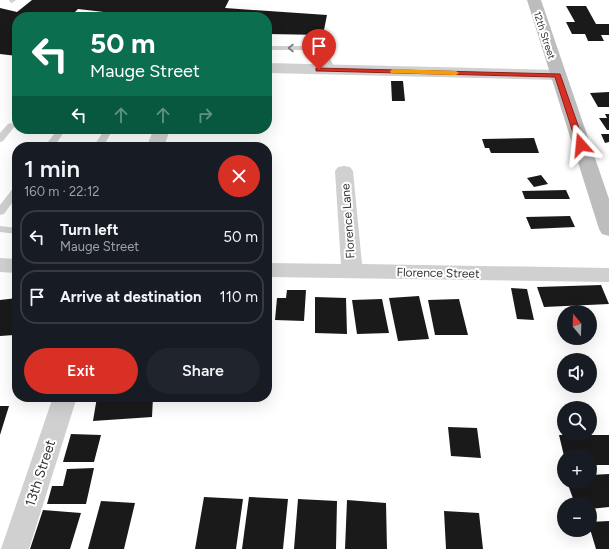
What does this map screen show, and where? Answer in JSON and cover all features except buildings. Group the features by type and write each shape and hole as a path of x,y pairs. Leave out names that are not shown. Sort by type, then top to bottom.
{"street":[{"name":"12th Street","path":"534,0 609,229"},
{"path":"272,68 558,75"},
{"name":"Florence Lane","path":"344,171 352,272"},
{"path":"0,265 12,266"},
{"name":"Florence Street","path":"272,270 609,275"},
{"name":"13th Street","path":"15,549 63,402"}],"lane":[{"path":"272,48 303,48 323,53 332,70"},
{"path":"0,140 11,126"},
{"path":"0,212 12,196"},
{"path":"0,229 12,230"}],"slow traffic":[{"path":"393,71 456,73"}],"route":[{"path":"319,70 558,75 581,145"}]}
